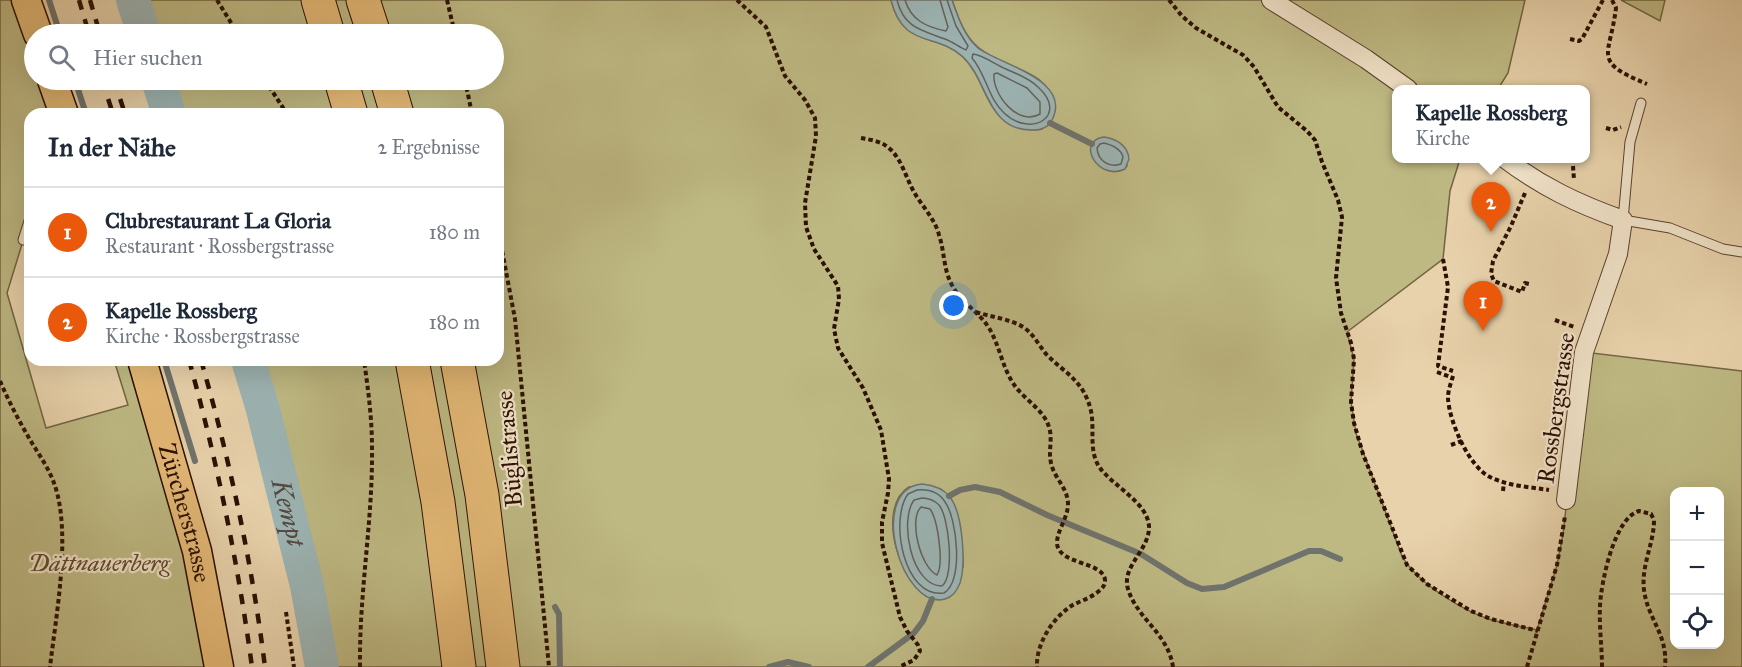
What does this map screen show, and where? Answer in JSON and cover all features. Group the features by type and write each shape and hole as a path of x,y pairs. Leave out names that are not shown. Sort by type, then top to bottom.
{"highway":[{"path":"318,0 325,24"},
{"path":"363,0 371,24"},
{"path":"345,90 349,108"},
{"path":"390,90 395,108"},
{"path":"413,366 438,502 459,667"},
{"path":"458,366 482,495 503,667"}],"main road":[{"path":"26,0 34,24"},
{"path":"56,90 62,108"},
{"name":"Zürcherstrasse","path":"144,366 195,542 219,667"}],"street":[{"path":"1271,0 1366,59 1401,85"},
{"path":"1509,163 1530,178 1569,198 1623,220"},
{"name":"Rossbergstrasse","path":"1567,497 1584,352 1620,247 1623,220"}],"lane":[{"path":"1641,103 1630,141 1623,220 1670,228 1719,247 1742,252"}],"path":[{"path":"217,0 232,24"},
{"path":"447,0 453,24"},
{"path":"737,0 766,27 785,76 805,100 815,118 816,136 805,203 806,227 814,249 838,286 839,299 834,329 838,348 863,388 883,437 889,479 882,522 882,543 900,617 919,648 919,655 914,660 898,667"},
{"path":"1169,0 1196,28 1243,55 1254,67 1278,107 1308,131 1315,140 1338,200 1342,217 1336,278 1341,313 1354,359 1351,402 1354,423 1365,460 1407,565 1428,584 1466,608 1491,620 1538,631"},
{"path":"1570,39 1579,41 1582,39 1603,0"},
{"path":"1612,0 1616,8 1608,49 1610,61 1619,72 1647,84"},
{"path":"271,90 283,108"},
{"path":"467,90 471,108"},
{"path":"861,138 881,142 894,153 913,190 936,226 941,240 945,270 953,287 992,334 1013,384 1039,411 1048,425 1050,462 1068,499 1066,516 1057,540 1059,550 1100,571 1105,581 1100,590 1070,607 1055,622 1042,642 1036,660 1037,667"},
{"path":"1573,166 1574,179"},
{"path":"1529,284 1525,283 1522,292 1499,285 1494,281 1491,271 1492,261 1511,226 1530,178"},
{"path":"1443,259 1448,287 1438,366 1453,375"},
{"name":"Büglistrasse","path":"504,260 519,356 549,667"},
{"path":"975,312 1026,329 1047,354 1077,382 1090,408 1093,453 1097,463 1103,472 1136,502 1148,521 1148,533 1144,546 1128,574 1127,583 1137,606 1165,643 1173,667"},
{"path":"360,667 361,597 372,456 365,366"},
{"path":"1437,372 1453,375"},
{"path":"1453,375 1448,399 1462,441 1471,459 1481,471 1504,482 1567,497"},
{"path":"0,381 17,417 47,468 59,503 62,547 50,667"},
{"path":"1450,445 1462,441"},
{"path":"1503,491 1504,482"},
{"name":"Rossbergstrasse","path":"1527,667 1557,565 1567,497"},
{"path":"1602,667 1600,608 1608,563 1624,522 1632,514 1644,511 1651,514 1654,520 1644,567 1644,592 1665,646 1665,667"},
{"path":"286,612 294,667"}],"green space":[{"name":"Dättnauerberg","path":"0,0 26,0 32,24 24,24 24,90 56,90 62,108 24,108 24,238 7,293 24,352 24,366 28,366 46,428 128,405 116,366 144,366 219,667 0,667"},
{"path":"142,0 891,0 904,26 922,38 953,49 963,57 971,66 992,107 999,115 1022,128 1034,130 1042,129 1055,108 1052,95 1036,77 979,48 962,26 952,0 1525,0 1508,73 1500,85 1392,85 1392,163 1459,163 1450,191 1443,259 1347,332 1354,359 1351,402 1356,433 1402,556 1418,576 1442,595 1480,616 1537,630 1557,565 1563,534 1584,352 1742,371 1742,667 330,667 300,512 259,366 504,366 504,108 175,108 169,90 504,90 504,24 149,24","holes":["1114,140 1122,145 1127,166 1116,171 1104,169 1095,160 1091,148","927,486 945,493 956,511 961,534 963,567 932,599 920,591 910,579 896,546 893,528 894,512 899,497 909,487"]},
{"path":"1621,0 1665,0 1660,21"}],"water":[{"path":"891,0 952,0 965,32 978,48 1043,83 1052,94 1056,106 1049,125 1034,130 1018,128 1006,123 997,114 971,66 962,56 952,49 912,33 903,26"},
{"path":"1104,137 1117,141 1126,150 1129,159 1125,169 1115,172 1106,170 1094,159 1091,146 1095,140"},
{"path":"922,484 944,491 950,497 958,515 963,552 962,575 956,591 945,599 929,598 915,587 904,569 896,548 894,526 896,506 905,491"}],"waterway":[{"path":"49,0 57,24"},
{"name":"Kempt","path":"133,0 141,24"},
{"path":"78,90 84,108"},
{"name":"Kempt","path":"161,90 167,108"},
{"path":"1050,123 1092,144"},
{"path":"166,366 195,461"},
{"name":"Kempt","path":"250,366 307,586 322,667"},
{"path":"949,496 960,490 975,487 1000,492 1047,515 1141,554 1187,583 1202,589 1224,587 1309,551 1321,551 1340,559"},
{"path":"868,667 914,633 923,621 932,599"},
{"path":"555,607 559,614 560,667"},
{"path":"769,667 788,662 809,667"}],"railway":[{"path":"79,0 86,24"},
{"path":"90,0 97,24"},
{"path":"105,90 111,108"},
{"path":"117,90 123,108"},
{"path":"191,366 226,512 252,667"},
{"path":"203,366 239,512 254,589 265,667"}],"place":[{"name":"Kapelle Rossberg","path":"1491,232"},
{"name":"Clubrestaurant La Gloria","path":"1483,331"}]}
